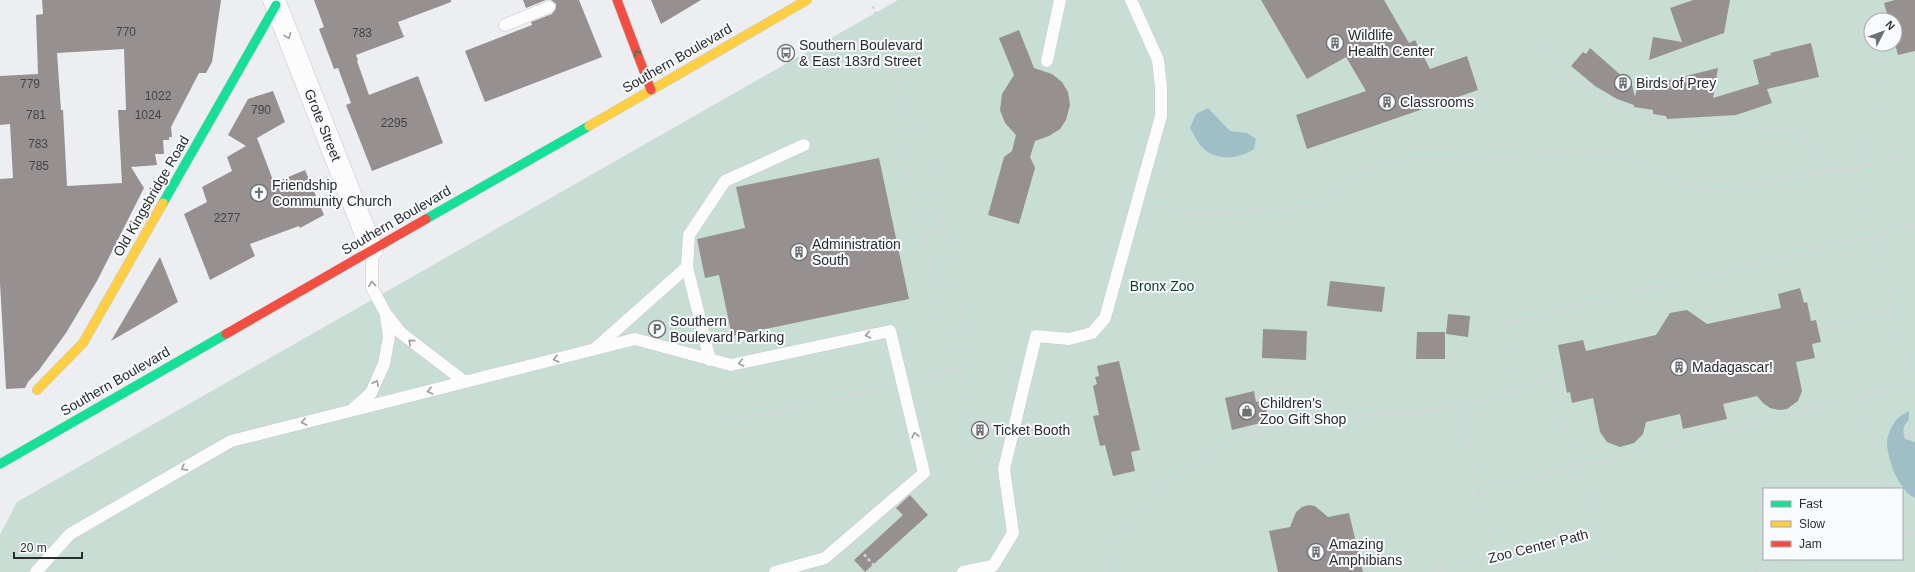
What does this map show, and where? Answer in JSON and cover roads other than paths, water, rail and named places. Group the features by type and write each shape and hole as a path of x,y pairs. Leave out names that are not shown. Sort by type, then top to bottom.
{"main road":[{"path":"616,0 651,90"},
{"name":"Southern Boulevard","path":"0,464 807,0"},
{"name":"Old Kingsbridge Road","path":"37,390 83,343 275,3"}],"street":[{"name":"Grote Street","path":"275,3 372,250"}],"lane":[{"path":"1047,61 1060,0"},
{"path":"963,572 993,566 1013,533 1004,469 1036,336 1069,339 1092,333 1104,318 1160,116 1161,87 1158,60 1131,0"},
{"path":"505,25 549,7"},
{"path":"710,360 686,267 689,235 725,181 804,145"},
{"path":"372,250 372,288 386,314 401,333 464,382"},
{"path":"594,350 686,267"},
{"path":"350,412 371,393 384,364 389,337 386,314"},
{"path":"36,572 70,534 231,441 635,339 731,365 890,331 924,473 826,558 775,572"}],"water":[{"path":"1208,108 1230,131 1247,133 1256,139 1254,149 1235,157 1221,157 1208,152 1202,147 1190,128 1196,114"},
{"path":"1909,411 1909,419 1904,426 1903,431 1905,439 1915,442 1915,498 1904,489 1895,474 1889,457 1887,442 1891,429 1896,420"}],"place":[{"name":"Wildlife Health Center","path":"1335,43"},
{"name":"Southern Boulevard & East 183rd Street","path":"786,53"},
{"name":"Birds of Prey","path":"1623,83"},
{"name":"Classrooms","path":"1387,102"},
{"name":"Friendship Community Church","path":"259,193"},
{"name":"Administration South","path":"799,252"},
{"name":"Southern Boulevard Parking","path":"657,329"},
{"name":"Madagascar!","path":"1679,367"},
{"name":"Children's Zoo Gift Shop","path":"1247,411"},
{"name":"Ticket Booth","path":"980,430"},
{"name":"Amazing Amphibians","path":"1316,552"}],"park label":[{"name":"Bronx Zoo","path":"1162,286"}]}
